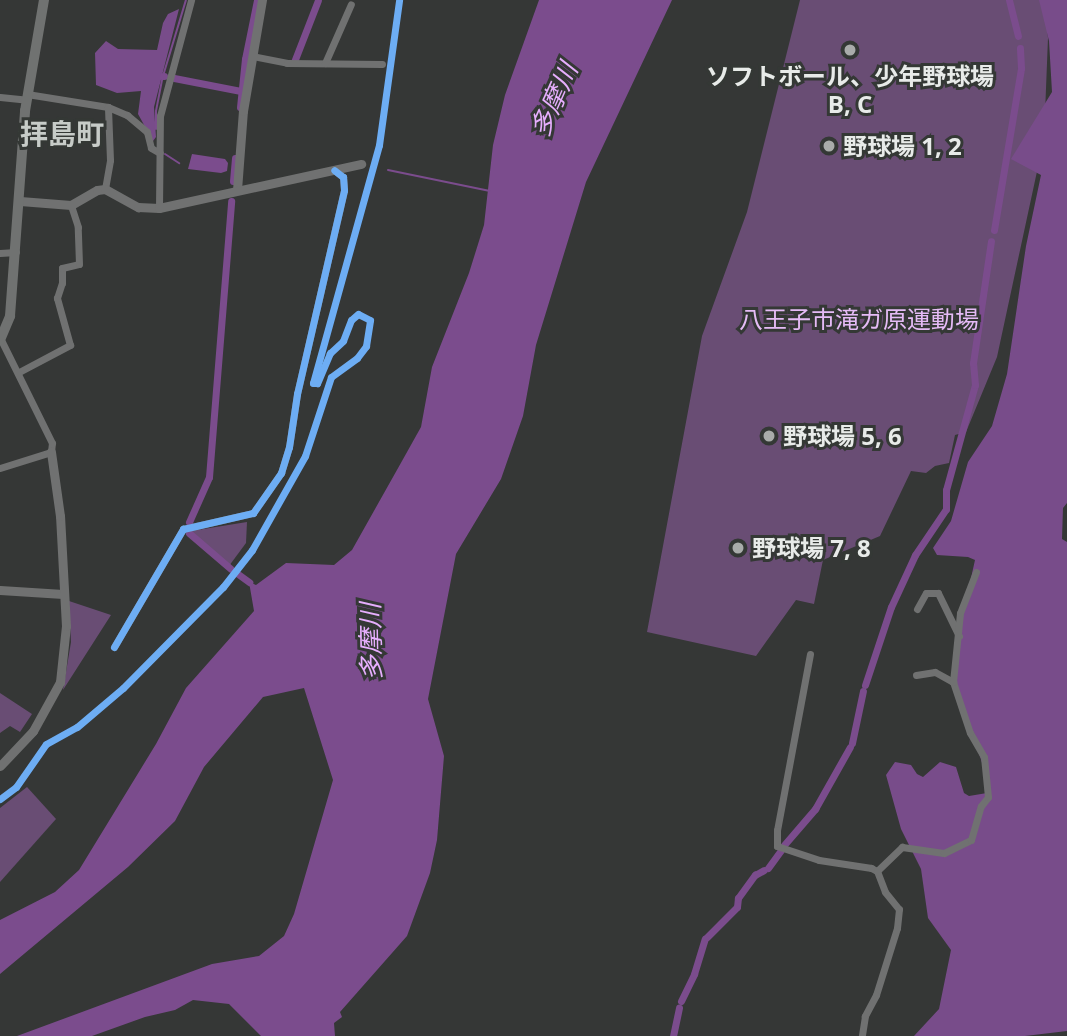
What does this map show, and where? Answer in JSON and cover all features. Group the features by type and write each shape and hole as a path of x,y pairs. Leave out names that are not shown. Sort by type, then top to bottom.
{"main road":[{"path":"0,340 9,325 27,97 44,0"}],"street":[{"path":"159,208 160,116 191,0"},
{"path":"237,190 252,56 262,0"},
{"path":"325,63 351,5"},
{"path":"252,56 287,63 382,64"},
{"path":"0,97 27,97 107,107 127,115 140,125 147,132 151,148 160,153"},
{"path":"105,189 110,160 107,107"},
{"path":"20,201 71,205 97,190 105,189 138,207 159,208 361,164"},
{"path":"114,647 183,529 253,513 281,473 289,447 297,394 344,190 342,177 334,170"},
{"path":"19,372 70,345 57,298 62,283 62,268 79,264 78,227 71,205"},
{"path":"0,253 16,252"},
{"path":"0,340 49,431 60,516 66,626 60,682 33,730 0,766"},
{"path":"0,468 51,452"},
{"path":"877,871 902,847 946,853 962,845 974,834 981,806 988,795 985,762 970,733 953,682 961,613 976,572"},
{"path":"0,590 63,594"},
{"path":"917,609 926,593 938,593 959,636"},
{"path":"810,654 777,830 777,846 819,860 877,871"},
{"path":"916,675 934,672 953,682"},
{"path":"862,1036 865,1016 876,995 899,917 898,909 885,892 877,871"}],"green space":[{"name":"八王子市滝ガ原運動場","path":"800,0 1044,0 1048,38 1044,139 997,357 966,432 955,435 949,463 935,466 926,473 911,471 880,536 823,560 814,604 796,600 756,656 647,632 702,336 747,212"},
{"path":"247,522 246,543 229,566 191,531"},
{"path":"69,601 111,615 63,690 71,642"},
{"path":"0,693 32,714 20,732 10,726 0,733"},
{"path":"27,787 56,819 0,882 0,808"}],"shaded area":[{"path":"1039,0 1067,0 1067,503 1063,508 1062,539 1067,542 1067,1031 1025,1036 914,1036 939,1009 951,950 928,918 921,869 901,829 886,775 895,762 911,765 917,774 923,777 940,762 956,767 964,793 969,796 987,793 987,778 955,680 963,614 975,560 937,555 933,548 951,521 968,462 992,426 1007,374 1026,246 1041,175 1011,159 1052,92 1049,41"},
{"path":"179,9 154,107 156,137 153,141 138,114 141,91 117,93 96,85 95,53 106,41 118,49 157,50 163,23 168,14"}],"water":[{"name":"多摩川","path":"539,0 672,0 586,182 536,345 523,416 501,479 456,554 428,699 444,756 437,840 430,873 407,936 340,1012 342,1017 334,1023 335,1036 261,1036 229,1004 193,1000 175,1010 145,1017 92,1036 17,1036 212,964 259,956 284,936 294,914 333,780 304,688 263,697 204,767 175,821 128,867 0,974 0,920 55,892 79,870 156,744 186,688 254,611 249,582 256,585 286,563 334,565 352,550 421,427 432,367 469,273 484,225 493,145 505,95"},
{"path":"192,154 225,159 228,163 227,171 221,173 188,169"}],"waterway":[{"path":"156,129 156,111 163,76 186,0"},
{"path":"240,107 245,59 257,0"},
{"path":"294,62 318,0"},
{"path":"1009,0 1018,36"},
{"path":"994,230 1021,68 1020,48"},
{"path":"174,78 241,91"},
{"path":"165,154 179,163"},
{"path":"233,181 235,158"},
{"path":"388,170 490,191"},
{"path":"189,522 209,477 231,201"},
{"path":"865,685 891,607 915,555 946,509 946,490 975,385 973,363 991,241"},
{"path":"189,533 231,569"},
{"path":"238,574 249,582"},
{"path":"852,743 863,691"},
{"path":"784,845 815,809 850,747"},
{"path":"768,868 781,850"},
{"path":"707,937 737,907 738,898 755,875 764,870"},
{"path":"681,1001 694,974 705,939"},
{"path":"673,1036 679,1008"}],"cycle path":[{"path":"0,799 16,787 46,744 77,727 123,688 223,587 252,550 305,456 331,377 357,358 366,346 370,320 358,314 351,320 343,341 330,353 317,383 313,383 379,145 399,0"},
{"path":"114,647 183,529 253,513 281,473 289,447 297,394 344,190 343,177 334,170"}],"place":[{"name":"ソフトボール、少年野球場 B, C","path":"850,50"},
{"name":"野球場 1, 2","path":"829,146"},
{"name":"野球場 5, 6","path":"769,436"},
{"name":"野球場 7, 8","path":"738,548"}],"district":[{"name":"拝島町","path":"62,133"}]}
